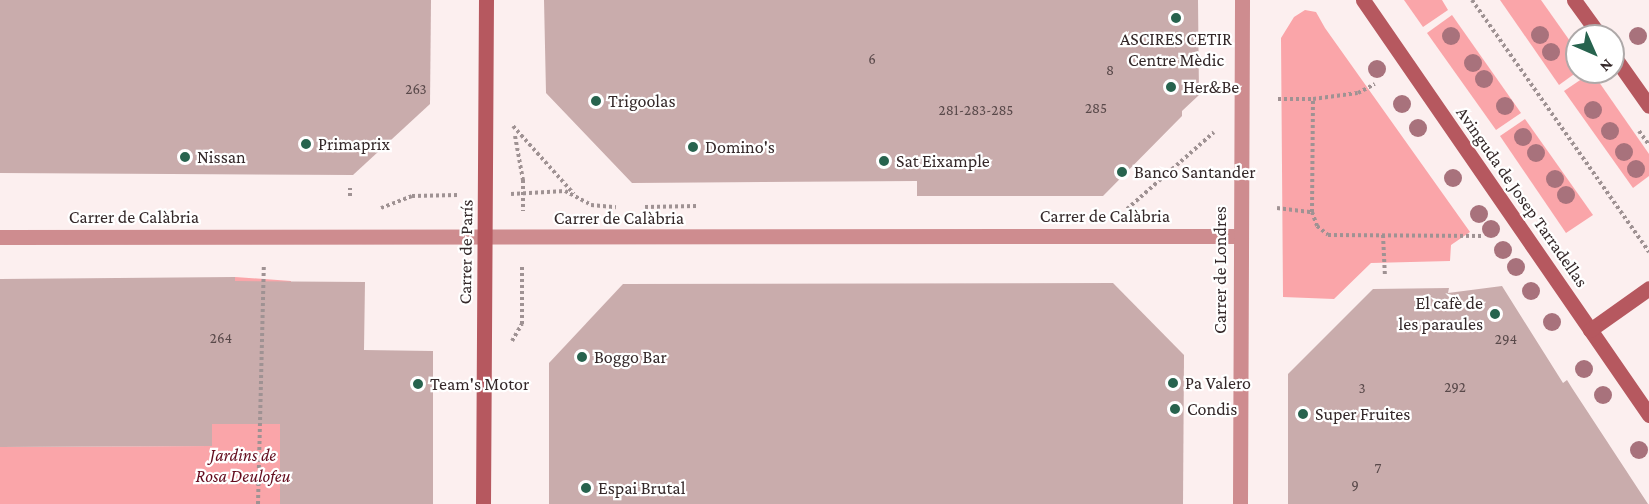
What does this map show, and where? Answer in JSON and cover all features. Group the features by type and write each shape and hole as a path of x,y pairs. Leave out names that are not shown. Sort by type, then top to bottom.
{"main road":[{"name":"Carrer de París","path":"483,504 486,0"},
{"name":"Avinguda de Josep Tarradellas","path":"1363,0 1649,416"},
{"path":"1574,0 1591,24"},
{"path":"1625,72 1649,106"},
{"path":"1590,330 1649,288"}],"street":[{"name":"Carrer de Londres","path":"1240,504 1239,236 1242,0"},
{"name":"Carrer de Calàbria","path":"0,237 1239,236"}],"path":[{"path":"1472,0 1649,252"},
{"path":"1278,99 1313,99 1358,93 1376,84"},
{"path":"1313,99 1312,212 1317,226 1328,235 1484,236"},
{"path":"513,126 576,196"},
{"name":"Carrer de Calàbria","path":"1115,209 1127,209 1214,131"},
{"path":"350,188 350,196"},
{"name":"Carrer de Calàbria","path":"514,194 566,191 591,205 623,207"},
{"path":"370,209 380,209 420,195"},
{"name":"Carrer de Calàbria","path":"641,207 707,206"},
{"path":"1277,208 1312,212"},
{"path":"1383,235 1385,277"},
{"path":"258,504 264,237"}],"green space":[{"path":"1404,0 1442,0 1448,10 1423,27"},
{"path":"1500,0 1541,0 1565,34 1565,81 1559,85"},
{"path":"1305,10 1316,12 1325,28 1470,232 1451,245 1450,261 1371,263 1334,299 1283,297 1281,38 1294,17"},
{"path":"1452,15 1521,113 1496,130 1427,33"},
{"path":"1574,84 1600,84 1649,154 1649,176 1633,188 1564,91"},
{"path":"1525,119 1593,215 1566,233 1500,136"},
{"name":"Jardins de Rosa Deulofeu","path":"235,277 291,281 290,359 280,360 280,504 0,504 0,447 211,446 212,424 236,424"}],"building":[{"path":"0,0 431,0 430,104 353,175 0,173"},
{"path":"544,0 1198,0 1199,95 1182,111 1182,116 1103,196 917,196 917,181 632,183 546,93"},
{"path":"235,277 235,281 365,282 364,350 433,351 433,504 280,504 280,424 212,424 212,446 0,447 0,279"},
{"path":"1113,283 1184,355 1183,504 549,504 549,363 623,284"},
{"path":"1502,286 1563,383 1567,380 1648,504 1288,504 1288,374 1373,289 1449,288 1448,293"}],"place":[{"name":"ASCIRES CETIR Centre Mèdic","path":"1176,18"},
{"name":"Her&Be","path":"1171,87"},
{"name":"Trigoolas","path":"596,101"},
{"name":"Primaprix","path":"306,144"},
{"name":"Domino's","path":"693,147"},
{"name":"Nissan","path":"185,157"},
{"name":"Sat Eixample","path":"884,161"},
{"name":"Banco Santander","path":"1122,172"},
{"name":"El cafè de les paraules","path":"1495,314"},
{"name":"Boggo Bar","path":"582,357"},
{"name":"Pa Valero","path":"1173,383"},
{"name":"Team's Motor","path":"418,384"},
{"name":"Condis","path":"1175,409"},
{"name":"Super Fruites","path":"1303,414"},
{"name":"Espai Brutal","path":"586,488"}]}
